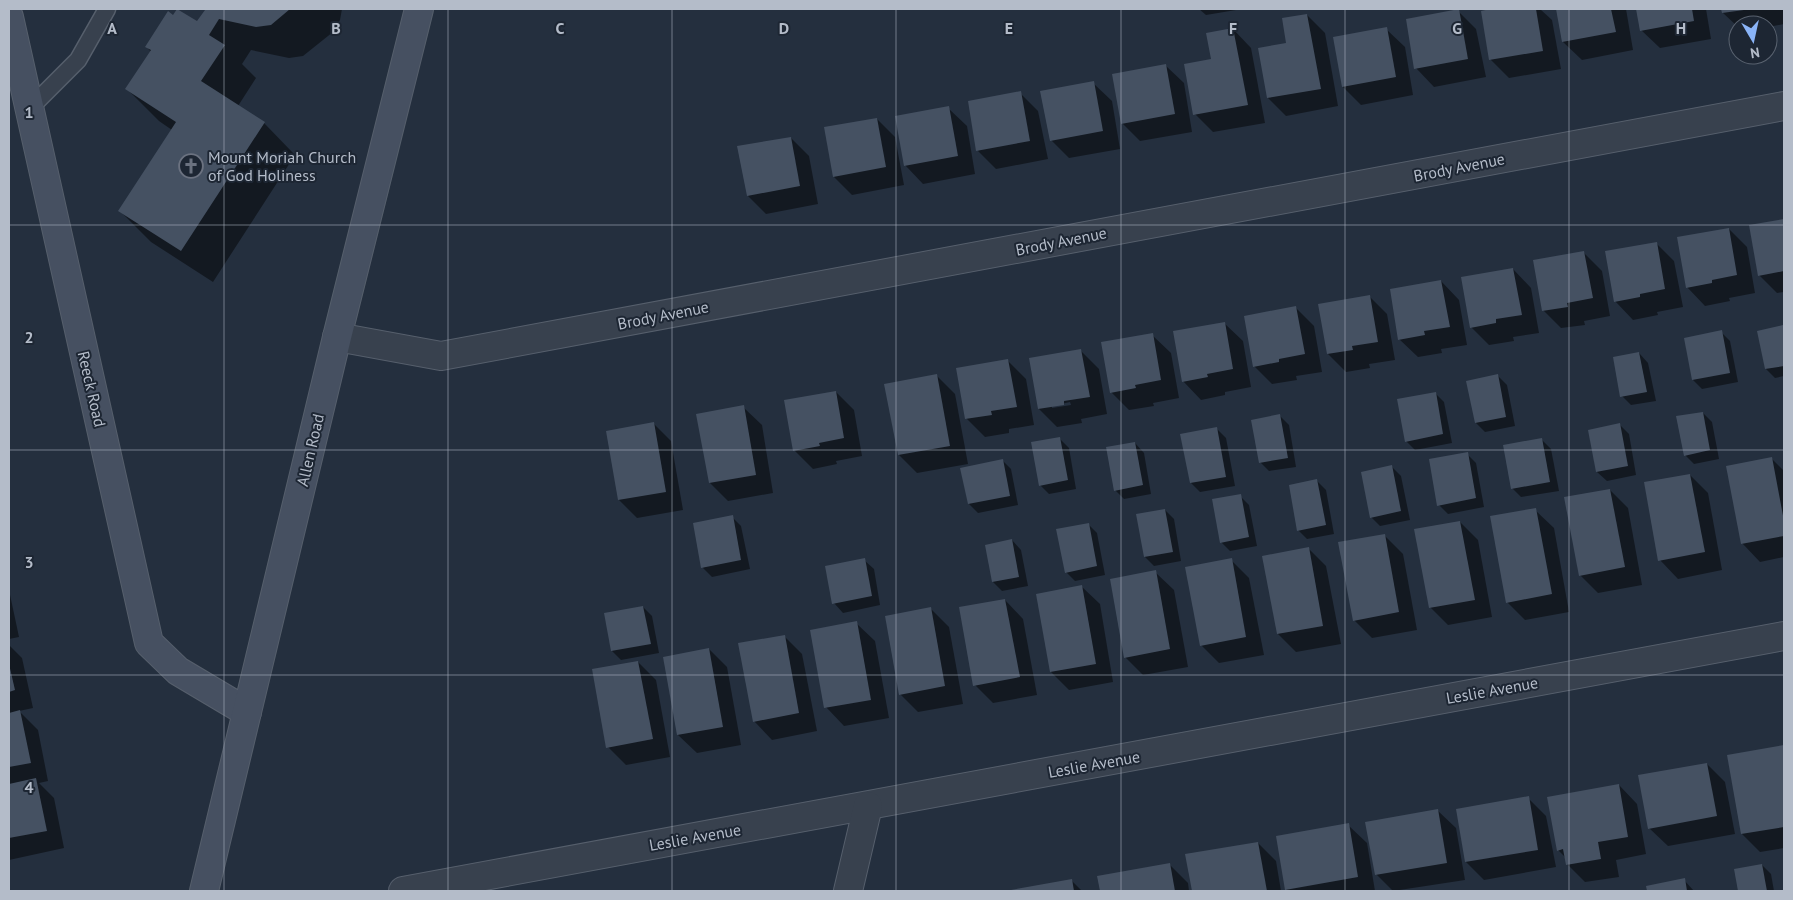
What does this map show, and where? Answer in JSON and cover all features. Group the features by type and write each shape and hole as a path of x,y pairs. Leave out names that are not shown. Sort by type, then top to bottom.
{"main road":[{"name":"Allen Road","path":"204,891 337,338 419,9"},
{"name":"Reeck Road","path":"9,17 149,644 178,671 248,712"}],"street":[{"name":"Brody Avenue","path":"337,338 440,356 1784,106"},
{"name":"Leslie Avenue","path":"403,891 1784,636"},
{"path":"848,891 868,806"}],"lane":[{"path":"29,109 78,60 107,9"}],"building":[{"name":"Mount Moriah Church of God Holiness","path":"177,9 197,21 204,9 290,9 271,25 256,27 219,19 209,35 225,45 201,81 265,122 181,251 118,211 176,122 125,89 151,50 145,47 168,11 173,15"},
{"path":"1459,9 1468,59 1414,69 1406,19"},
{"path":"1490,9 1536,9 1543,51 1489,60 1481,11"},
{"path":"1556,9 1611,9 1616,32 1562,42"},
{"path":"1636,9 1692,9 1694,21 1640,31"},
{"path":"1721,9 1744,9 1744,10 1722,13"},
{"path":"1307,14 1321,89 1267,98 1258,48 1286,43 1282,18"},
{"path":"1387,27 1396,77 1342,87 1333,37"},
{"path":"1233,28 1248,105 1193,115 1184,64 1211,59 1206,33"},
{"path":"1166,64 1175,114 1121,124 1112,74"},
{"path":"1094,81 1103,131 1050,141 1040,91"},
{"path":"1021,91 1030,141 976,151 968,101"},
{"path":"949,106 958,156 904,166 895,116"},
{"path":"877,118 886,167 833,177 824,127"},
{"path":"791,137 800,186 747,196 737,146"},
{"path":"1784,219 1784,271 1758,276 1749,225"},
{"path":"1729,228 1737,275 1712,280 1712,283 1686,288 1677,237"},
{"path":"1657,242 1665,289 1640,294 1640,297 1614,302 1605,251"},
{"path":"1584,251 1593,298 1567,303 1568,307 1542,311 1533,260"},
{"path":"1513,268 1522,315 1496,319 1496,323 1470,328 1461,277"},
{"path":"1441,280 1450,327 1424,331 1425,335 1398,340 1390,289"},
{"path":"1370,295 1378,342 1352,346 1353,350 1327,354 1318,304"},
{"path":"1296,306 1305,354 1253,367 1244,316"},
{"path":"1225,322 1233,369 1207,374 1208,377 1182,382 1173,331"},
{"path":"1783,325 1784,366 1765,369 1757,331"},
{"path":"1722,330 1730,373 1692,380 1684,338"},
{"path":"1153,333 1161,380 1135,385 1136,388 1110,393 1101,342"},
{"path":"1081,349 1090,397 1064,401 1064,405 1038,409 1029,358"},
{"path":"1639,352 1647,392 1620,397 1613,357"},
{"path":"1008,359 1017,407 991,411 992,415 965,419 956,368"},
{"path":"937,374 950,446 898,455 884,384"},
{"path":"1498,374 1506,417 1475,423 1466,381"},
{"path":"836,391 844,438 819,443 820,446 793,451 784,400"},
{"path":"1436,392 1443,434 1405,442 1397,399"},
{"path":"744,405 756,475 709,483 696,414"},
{"path":"1703,412 1710,450 1684,456 1676,416"},
{"path":"1280,414 1288,458 1259,463 1251,420"},
{"path":"654,422 666,492 618,500 606,431"},
{"path":"1620,423 1628,466 1596,472 1588,430"},
{"path":"1217,427 1226,477 1190,483 1180,434"},
{"path":"1060,437 1068,480 1039,486 1031,442"},
{"path":"1542,438 1550,482 1511,489 1503,445"},
{"path":"1135,442 1143,485 1114,491 1106,447"},
{"path":"1468,452 1476,498 1437,506 1429,459"},
{"path":"1772,457 1784,521 1784,536 1741,544 1726,466"},
{"path":"1003,459 1010,496 968,504 960,468"},
{"path":"1392,465 1401,511 1370,518 1361,472"},
{"path":"1690,474 1705,552 1658,561 1644,482"},
{"path":"1317,479 1326,525 1297,531 1289,485"},
{"path":"1610,489 1625,567 1579,576 1564,497"},
{"path":"1241,494 1249,537 1220,543 1212,499"},
{"path":"1536,508 1552,594 1506,603 1490,516"},
{"path":"1165,509 1173,552 1144,557 1136,514"},
{"path":"733,515 741,560 701,568 693,523"},
{"path":"1460,521 1475,600 1429,608 1414,529"},
{"path":"1089,523 1097,566 1065,573 1056,529"},
{"path":"1385,534 1399,612 1353,621 1338,542"},
{"path":"1012,539 1019,577 992,582 985,545"},
{"path":"1309,547 1323,626 1277,634 1262,556"},
{"path":"865,558 872,596 832,604 825,566"},
{"path":"1232,558 1246,637 1200,646 1185,567"},
{"path":"1156,570 1170,649 1124,658 1110,579"},
{"path":"1082,585 1096,664 1050,672 1036,594"},
{"path":"1005,599 1020,677 973,686 959,607"},
{"path":"643,606 651,644 611,651 604,613"},
{"path":"931,607 945,686 899,695 885,616"},
{"path":"857,621 871,700 824,708 810,630"},
{"path":"785,635 799,713 753,722 738,643"},
{"path":"709,648 723,727 677,735 663,657"},
{"path":"638,661 653,739 606,748 592,669"},
{"path":"9,664 15,690 9,692"},
{"path":"20,710 31,763 9,767 9,713"},
{"path":"1784,745 1784,827 1741,834 1727,755"},
{"path":"1707,763 1717,816 1648,829 1638,775"},
{"path":"36,778 47,831 9,838 9,784"},
{"path":"1619,784 1628,837 1598,842 1601,859 1566,865 1563,849 1557,851 1547,797"},
{"path":"1529,796 1538,850 1465,862 1456,809"},
{"path":"1438,809 1447,863 1375,875 1365,822"},
{"path":"1349,823 1358,877 1285,890 1276,836"},
{"path":"1258,842 1267,891 1192,891 1185,854"},
{"path":"1170,863 1175,891 1100,891 1097,876"},
{"path":"1762,864 1767,891 1738,891 1734,869"},
{"path":"1685,878 1687,891 1647,891 1646,886"},
{"path":"1072,879 1074,891 1011,891 1011,890"}],"place":[{"name":"Mount Moriah Church of God Holiness","path":"191,166"}]}
